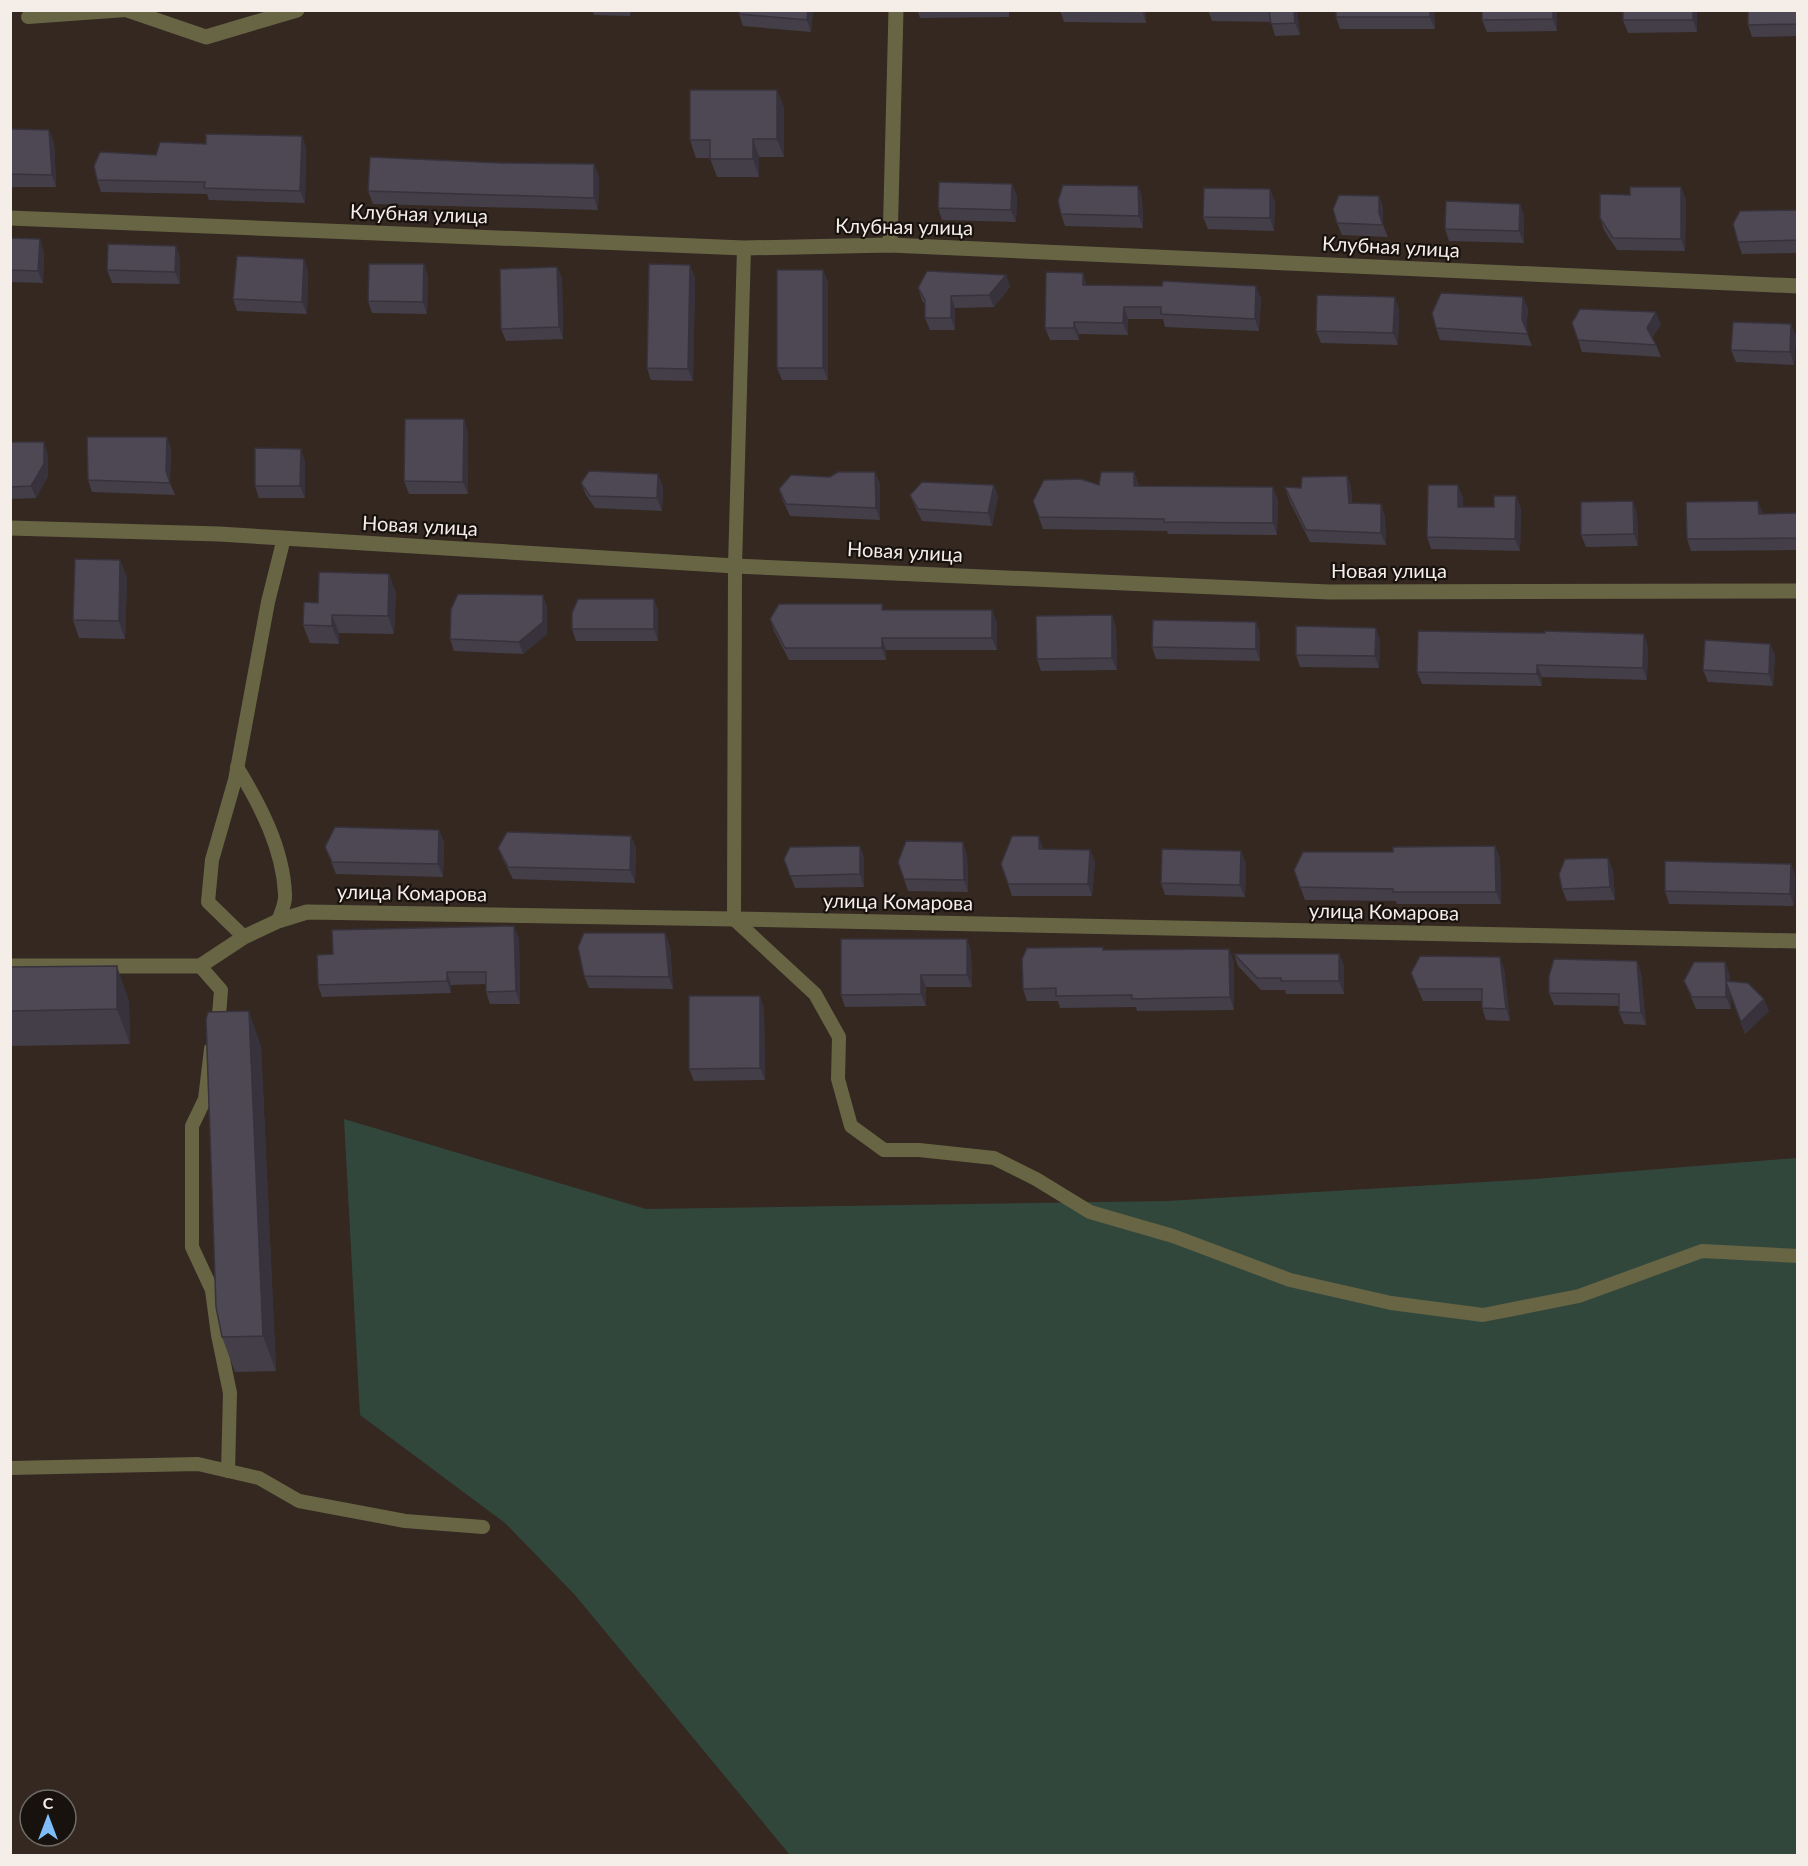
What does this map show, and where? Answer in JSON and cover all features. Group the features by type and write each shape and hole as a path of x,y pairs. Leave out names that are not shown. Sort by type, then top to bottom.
{"street":[{"path":"127,10 206,37 297,10"},
{"path":"890,245 896,10"},
{"name":"Клубная улица","path":"10,218 744,248 890,245 1797,286"},
{"name":"Новая улица","path":"10,528 219,534 735,566 1329,592 1797,591"},
{"name":"улица Комарова","path":"200,966 244,937 278,921 307,912 1797,941"},
{"path":"10,966 200,966"}],"lane":[{"path":"28,17 127,10"},
{"path":"744,248 735,566 734,919 815,994 839,1037 838,1079 851,1126 884,1150 920,1149 994,1158 1036,1179 1090,1212 1173,1236 1290,1280 1391,1303 1483,1315 1579,1296 1702,1251 1797,1256"},
{"path":"244,937 208,902 212,860 237,767 268,602 284,538"},
{"path":"237,767 253,793 278,850 286,896 278,921"},
{"path":"200,966 221,990 220,1022 209,1056 205,1099 192,1126 192,1247 212,1290 218,1335 230,1393 228,1471"},
{"path":"10,1468 198,1464 259,1478 299,1501 405,1521 483,1527"}],"green space":[{"path":"344,1119 646,1209 1167,1201 1535,1179 1797,1158 1797,1855 790,1855 575,1595 505,1523 360,1415"}],"building":[{"path":"739,10 808,10 807,20 739,14"},
{"path":"1269,10 1294,10 1295,23 1271,24"},
{"path":"1336,10 1430,10 1430,17 1336,17"},
{"path":"1482,10 1553,10 1553,19 1482,20"},
{"path":"1623,10 1693,10 1693,20 1623,20"},
{"path":"1748,10 1797,10 1797,24 1748,25"},
{"path":"690,90 777,90 777,139 753,139 753,159 710,159 710,140 690,140"},
{"path":"10,129 49,130 52,175 10,174"},
{"path":"206,134 302,136 300,191 204,188 205,182 97,180 94,166 100,152 156,155 160,142 206,144"},
{"path":"370,157 502,163 594,164 594,198 368,191"},
{"path":"939,182 1012,184 1011,210 938,208"},
{"path":"1063,185 1138,186 1139,216 1061,214 1058,201"},
{"path":"1630,187 1681,187 1681,239 1613,238 1600,218 1600,194 1630,195"},
{"path":"1204,188 1270,189 1270,218 1203,217"},
{"path":"1339,195 1379,196 1379,213 1383,225 1337,223 1333,209"},
{"path":"1446,201 1520,204 1519,231 1445,229"},
{"path":"1797,210 1797,240 1738,242 1733,224 1740,211"},
{"path":"10,238 40,239 38,271 10,270"},
{"path":"108,244 176,246 175,272 107,270"},
{"path":"237,256 304,259 302,302 233,299"},
{"path":"369,264 424,264 423,302 368,301"},
{"path":"649,264 690,265 688,369 647,368"},
{"path":"557,267 559,327 501,329 500,269"},
{"path":"777,270 823,270 823,368 777,368"},
{"path":"927,271 1006,275 989,295 951,296 951,318 925,318 925,300 918,288"},
{"path":"1046,272 1083,273 1083,285 1162,286 1163,281 1256,286 1255,319 1161,314 1161,307 1124,307 1123,323 1074,322 1074,328 1045,328"},
{"path":"1441,293 1523,297 1522,319 1528,334 1436,328 1432,313"},
{"path":"1317,295 1395,297 1393,333 1316,331"},
{"path":"1580,309 1656,312 1647,328 1656,345 1578,340 1572,323"},
{"path":"1733,322 1791,324 1790,352 1731,350"},
{"path":"405,419 464,419 463,482 404,481"},
{"path":"87,437 167,437 166,471 170,483 88,480"},
{"path":"10,442 44,442 44,464 31,486 10,487"},
{"path":"255,448 301,449 300,486 255,486"},
{"path":"589,471 658,474 657,498 590,496 581,483"},
{"path":"838,472 875,472 876,508 786,504 779,489 791,475 830,477"},
{"path":"1101,472 1134,472 1134,486 1273,487 1273,523 1039,517 1033,501 1044,480 1081,479 1099,485"},
{"path":"1347,476 1349,503 1381,504 1381,533 1306,530 1285,487 1301,488 1302,477"},
{"path":"922,482 994,485 988,513 918,509 910,495"},
{"path":"1428,485 1458,485 1458,507 1494,507 1494,496 1516,496 1515,539 1427,537"},
{"path":"1633,501 1634,534 1581,535 1581,502"},
{"path":"1758,501 1759,514 1797,513 1797,538 1687,539 1686,502"},
{"path":"75,559 120,560 119,621 73,620"},
{"path":"319,572 389,574 388,616 332,615 332,626 303,625 304,602 318,603"},
{"path":"458,594 543,595 543,622 519,642 450,639 451,609"},
{"path":"578,599 654,599 654,629 572,629 572,613"},
{"path":"779,604 882,604 882,610 992,610 992,638 882,638 882,648 785,648 770,619"},
{"path":"1112,615 1112,658 1037,659 1036,616"},
{"path":"1153,620 1256,622 1256,649 1152,647"},
{"path":"1296,626 1376,628 1375,656 1296,655"},
{"path":"1418,631 1644,634 1643,668 1537,665 1537,674 1417,672"},
{"path":"1705,640 1770,644 1769,674 1703,670"},
{"path":"335,827 439,830 438,864 332,862 325,847"},
{"path":"507,832 631,836 630,870 508,867 498,848"},
{"path":"1012,836 1039,836 1039,849 1090,850 1088,884 1008,884 1001,864"},
{"path":"906,841 963,842 964,880 904,879 898,862"},
{"path":"860,846 860,874 790,876 784,859 790,847"},
{"path":"1495,846 1496,892 1393,892 1393,889 1300,887 1294,870 1303,852 1393,852 1393,847"},
{"path":"1162,849 1241,851 1240,885 1161,883"},
{"path":"1608,858 1610,887 1562,889 1559,874 1565,859"},
{"path":"1665,861 1791,864 1790,894 1665,891"},
{"path":"514,926 516,991 486,992 486,972 447,972 447,981 318,985 317,955 333,954 332,930"},
{"path":"584,933 665,933 669,977 584,976 578,947"},
{"path":"841,939 967,939 967,975 921,975 921,994 841,995"},
{"path":"1103,947 1103,950 1229,949 1230,997 1132,999 1132,995 1056,996 1056,988 1023,989 1022,959 1027,948"},
{"path":"1234,954 1339,954 1339,981 1281,981 1281,978 1257,978"},
{"path":"1420,956 1500,957 1506,1009 1482,1008 1482,989 1418,989 1411,973"},
{"path":"1554,959 1637,961 1641,1013 1619,1012 1619,994 1549,993 1549,976"},
{"path":"1694,962 1725,962 1726,981 1748,983 1764,999 1741,1022 1726,982 1726,997 1692,997 1684,981"},
{"path":"117,966 117,1009 10,1011 10,967"},
{"path":"689,996 760,996 760,1068 689,1069"},
{"path":"249,1011 263,1336 222,1337 216,1307 206,1019 208,1012"}]}
